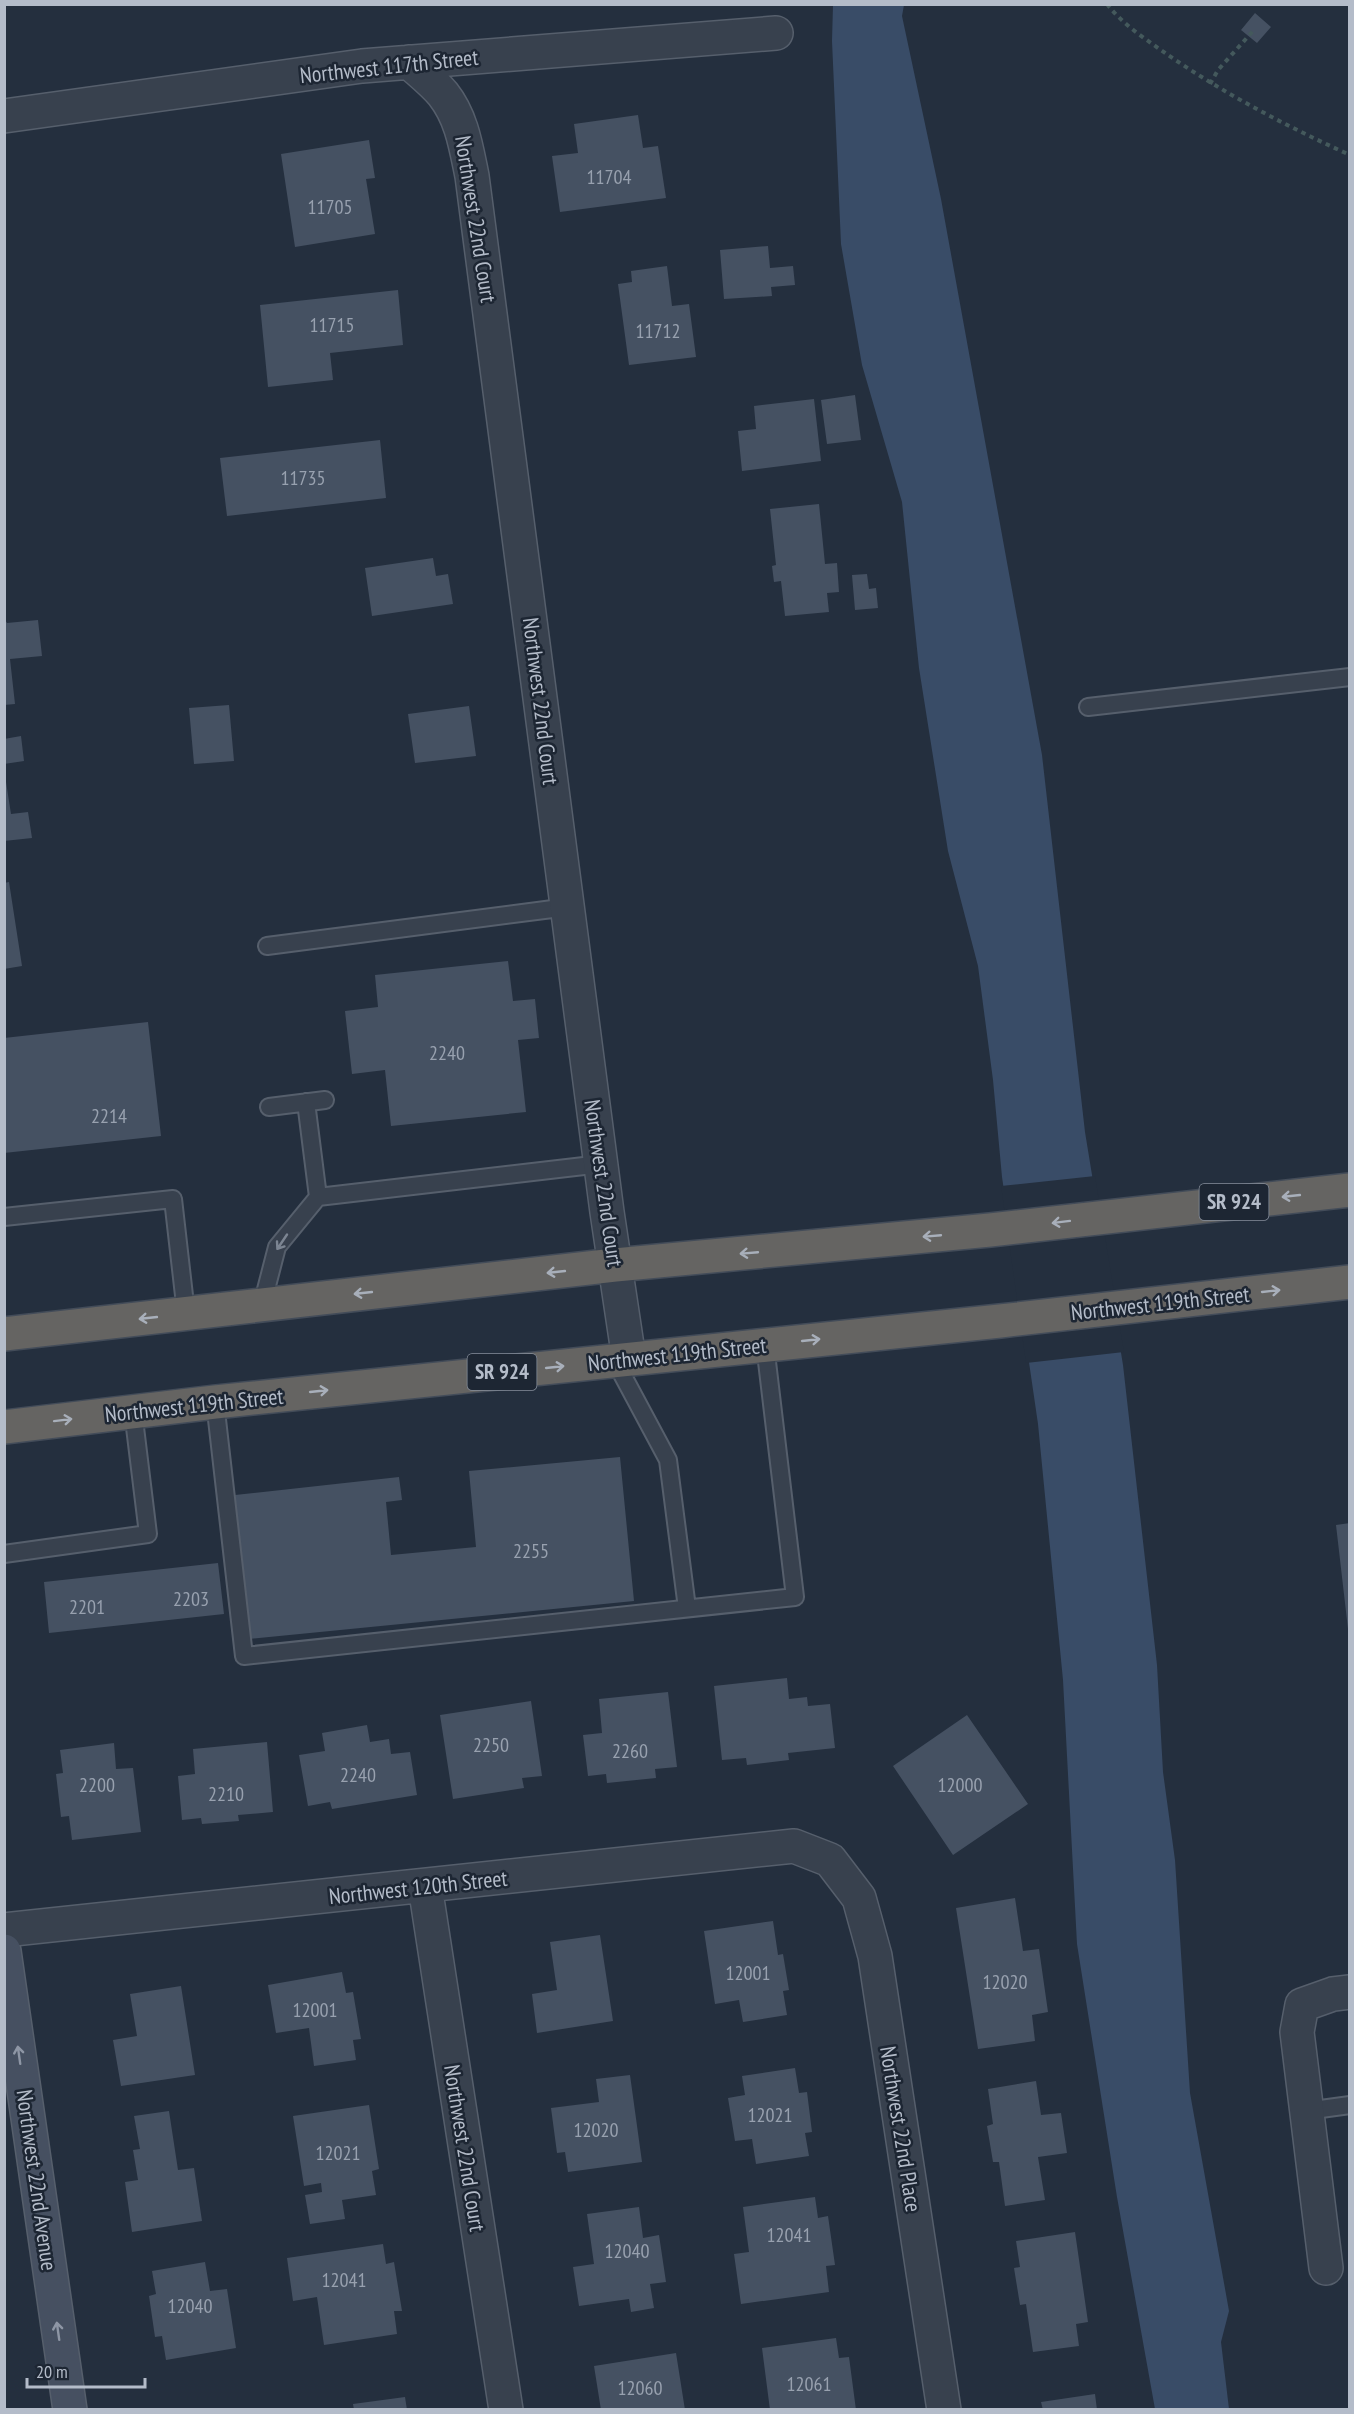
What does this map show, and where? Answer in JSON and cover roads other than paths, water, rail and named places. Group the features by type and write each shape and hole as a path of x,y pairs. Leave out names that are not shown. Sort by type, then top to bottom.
{"highway":[{"name":"SR 924","path":"4,1334 615,1265 990,1230 1350,1190"},
{"name":"Northwest 119th Street","path":"4,1427 215,1402 1000,1321 1350,1282"}],"main road":[{"name":"Northwest 22nd Avenue","path":"4,1951 70,2409"}],"street":[{"name":"Northwest 117th Street","path":"4,116 409,62 776,33"},
{"name":"Northwest 22nd Court","path":"409,62 442,93 453,109 463,132 472,176 615,1265 622,1360"},
{"name":"Northwest 120th Street","path":"4,1930 794,1846 830,1860"},
{"name":"Northwest 22nd Place","path":"830,1860 859,1898 875,1956 944,2409"},
{"name":"Northwest 22nd Court","path":"425,1886 506,2409"},
{"path":"1326,2268 1297,2032 1302,2005 1333,1994 1350,1992"}],"lane":[{"path":"1088,707 1350,677"},
{"path":"267,946 568,907"},
{"path":"269,1107 326,1100"},
{"path":"306,1102 318,1197"},
{"path":"262,1305 277,1247 318,1197 601,1164"},
{"path":"4,1217 173,1199 186,1313"},
{"path":"215,1402 244,1656 795,1597 765,1345"},
{"path":"622,1360 668,1460 687,1608"},
{"path":"4,1554 148,1534 133,1411"},
{"path":"1306,2110 1350,2105"}],"water":[{"path":"833,5 904,5 902,16 941,199 1042,755 1085,1132 1123,1365 1157,1665 1163,1772 1175,1860 1190,2093 1229,2311 1221,2342 1229,2409 1155,2409 1117,2197 1077,1944 1063,1680 1038,1424 1002,1177 993,1080 978,966 948,851 919,668 902,502 862,365 841,244 832,41"}]}
